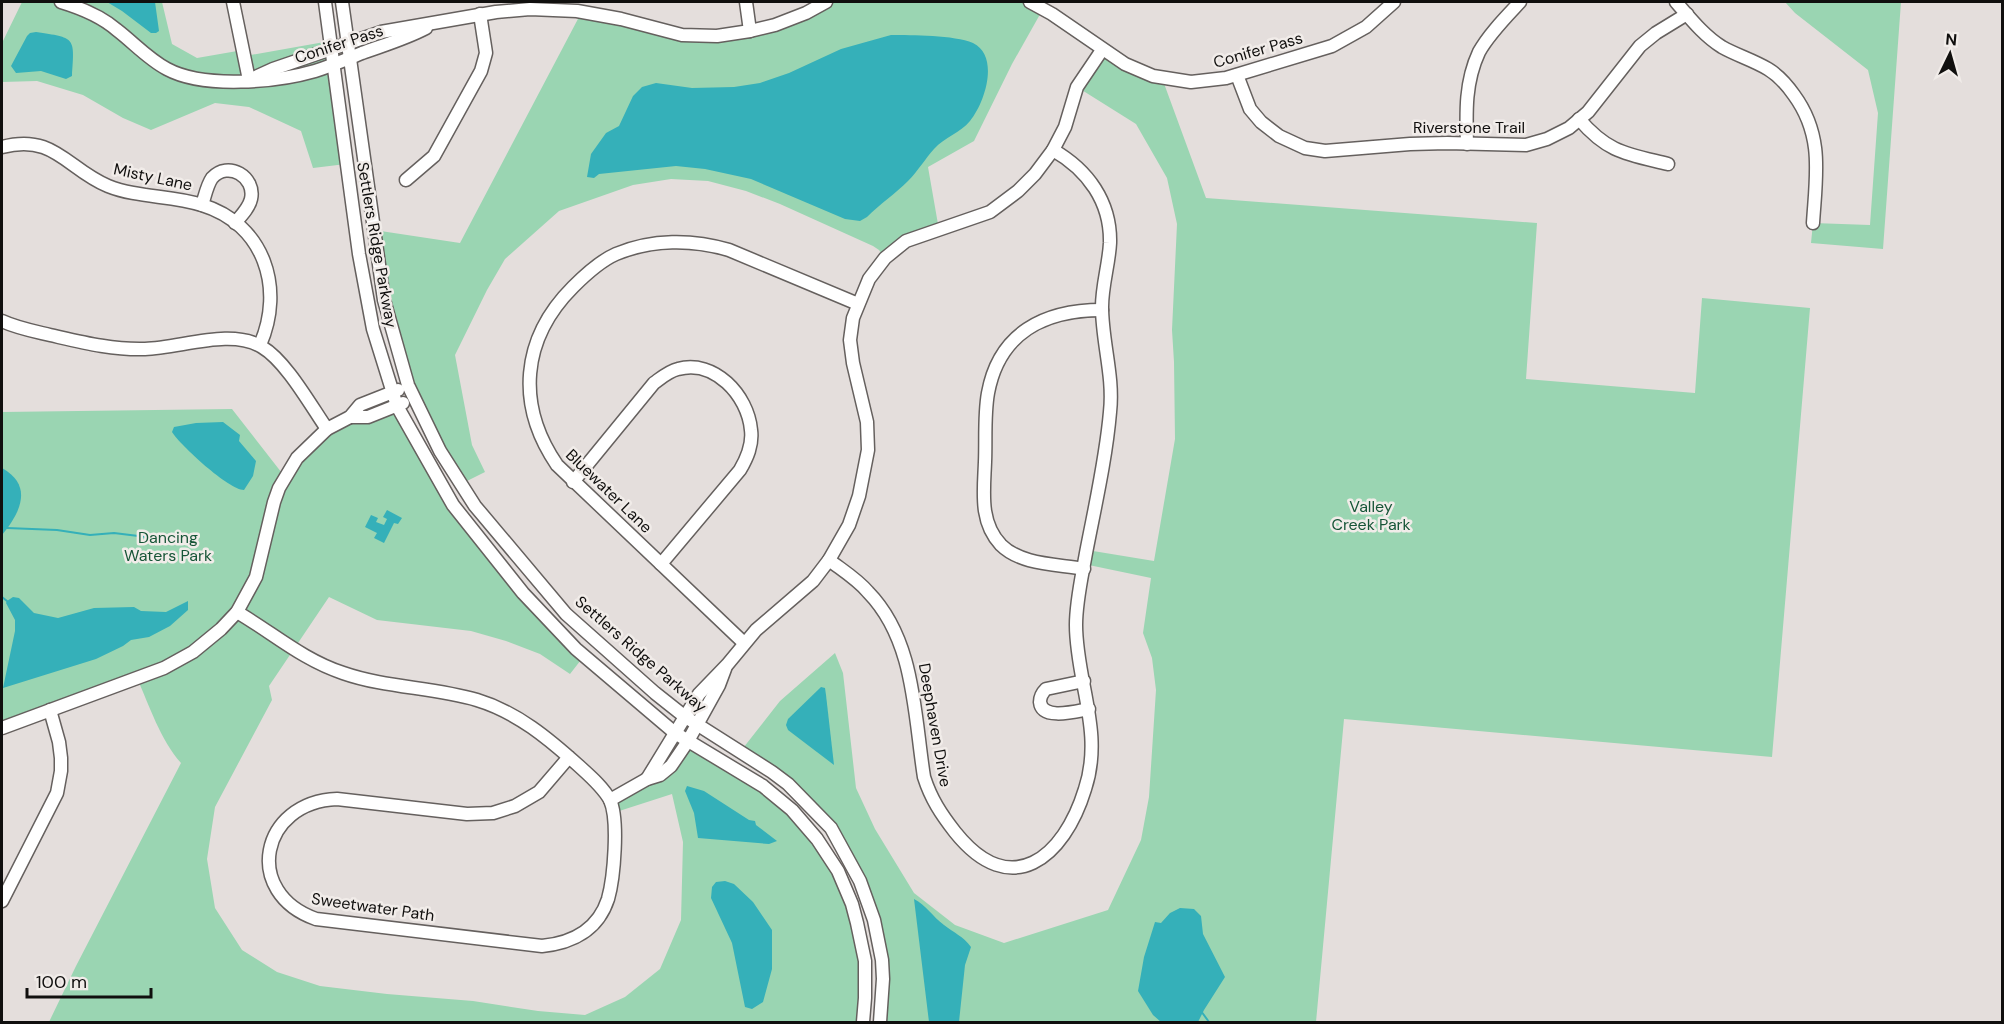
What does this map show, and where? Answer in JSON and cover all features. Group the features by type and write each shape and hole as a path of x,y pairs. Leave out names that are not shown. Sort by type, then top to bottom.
{"street":[{"name":"Conifer Pass","path":"60,2 102,19 159,65 184,77 222,82 293,76 397,42 435,23"},
{"path":"233,2 249,80"},
{"name":"Settlers Ridge Parkway","path":"325,2 359,254 373,329 397,406 453,505 523,593 576,649 675,733 763,786 792,810 830,857 852,904 862,942 866,980 863,1023"},
{"name":"Settlers Ridge Parkway","path":"342,2 384,300 408,386 440,451 475,506 566,614 684,716 788,784 831,828 844,849 868,900 878,940 883,979 880,1023"},
{"path":"746,2 750,31"},
{"name":"Conifer Pass","path":"249,80 273,69 381,32 530,5 597,14 682,35 717,36 750,31 789,20 826,2"},
{"name":"Conifer Pass","path":"1029,2 1052,14 1102,50 1138,70 1166,79 1203,82 1238,75 1332,46 1366,27 1386,4"},
{"path":"1467,144 1466,104 1470,77 1480,51 1520,2"},
{"path":"1676,2 1699,28 1721,46 1769,69 1786,85 1803,108 1816,144 1813,223"},
{"path":"406,180 434,156 481,71 486,54 480,14"},
{"name":"Riverstone Trail","path":"1238,75 1250,109 1261,122 1279,136 1305,148 1325,151 1410,144 1526,145 1547,139 1569,128 1588,112 1640,46 1687,14"},
{"path":"647,779 652,767 699,694 727,665 744,643 807,587 841,541 855,509 868,450 867,422 850,340 853,318 869,279 885,258 906,242 990,212 1018,191 1035,174 1053,150 1065,127 1077,87 1102,50"},
{"path":"1579,119 1594,137 1610,148 1668,164"},
{"name":"Misty Lane","path":"2,147 17,144 44,146 108,186 138,194 202,205 220,212 235,223 259,251 267,268 270,284 270,314 260,345"},
{"name":"Deephaven Drive","path":"829,560 868,591 885,613 899,637 907,662 924,777 929,793 940,812 974,854 983,860 1002,867 1024,866 1044,857 1059,842 1074,817 1086,787 1092,744 1076,627 1111,403 1102,310 1102,293 1110,244 1109,220 1099,194 1086,174 1070,160 1053,150"},
{"name":"Misty Lane","path":"202,205 209,183 218,174 231,171 244,176 252,188 250,202 235,223"},
{"name":"Bluewater Lane","path":"744,643 573,482 549,453 534,421 529,393 529,374 533,353 551,314 588,272 615,254 646,245 679,242 707,243 729,249 858,304"},
{"path":"1084,569 1020,557 1003,546 990,528 984,507 987,396 993,373 1004,350 1018,335 1033,324 1058,314 1080,310 1102,310"},
{"path":"2,321 35,332 87,344 121,348 164,348 226,338 237,338 260,345 280,362 327,429"},
{"path":"573,482 654,383 665,374 677,369 694,367 706,369 722,378 744,406 750,420 751,446 740,470 661,564"},
{"path":"2,728 178,661 221,629 237,612 256,577 279,488 297,458 327,429 350,417 360,405 408,386"},
{"path":"350,417 368,417 414,398"},
{"path":"237,612 296,652 341,673 385,684 460,696 493,706 536,730 593,779 610,800 647,779 660,775 671,766 688,741 719,685 727,665"},
{"path":"1084,681 1046,689 1040,702 1044,710 1053,714 1089,709"},
{"path":"2,901 57,793 61,758 50,710"},
{"name":"Sweetwater Path","path":"569,757 534,796 515,806 493,813 467,814 337,799 323,799 298,808 278,828 272,842 269,856 276,887 283,899 292,907 316,919 543,946 558,945 575,939 587,931 604,909 611,883 615,832 610,800"}],"green space":[{"path":"22,2 162,2 172,44 197,58 243,50 245,56 330,41 346,164 313,168 301,131 249,107 215,103 151,130 123,118 83,95 37,81 2,82 2,43"},
{"path":"826,2 1029,2 1043,9 1012,64 974,141 928,167 939,230 885,258 873,246 746,191 708,181 671,179 633,185 559,211 505,259 455,355 472,445 485,472 461,484 408,385 374,230 460,243 579,17 643,26 739,34"},
{"path":"1785,2 1901,2 1883,249 1811,243 1813,223 1870,225 1878,113 1868,70 1795,13"},
{"name":"Valley Creek Park","path":"1102,50 1162,78 1206,198 1537,223 1526,379 1695,393 1702,298 1810,308 1772,757 1344,719 1316,1022 879,1022 882,998 868,900 816,811 740,752 780,701 835,653 843,673 856,788 875,829 914,893 955,925 1004,943 1108,910 1141,840 1149,797 1156,690 1152,658 1143,633 1151,578 1084,564 1087,550 1154,561 1175,439 1172,330 1177,224 1167,178 1136,124 1077,87"},
{"name":"Dancing Waters Park","path":"397,406 453,505 584,656 570,674 540,654 506,641 471,631 377,620 329,597 269,686 272,700 215,807 207,859 215,908 242,950 277,972 320,986 585,1015 625,997 660,969 681,920 683,842 672,794 613,813 610,800 660,775 688,741 741,771 817,839 857,923 863,1022 49,1022 181,763 161,733 137,678 2,728 2,412 232,409 285,477 328,429"}],"water":[{"path":"107,2 155,2 159,31 151,33"},
{"path":"36,32 70,41 73,53 72,76 66,79 41,71 16,73 11,66 27,36"},
{"path":"891,35 944,37 973,43 981,49 986,58 988,69 985,92 970,121 938,145 908,181 860,221 845,219 751,179 705,169 676,166 599,174 594,178 587,177 591,154 606,133 619,126 633,96 642,87 656,83 692,88 734,87 760,83 789,73 841,49"},
{"path":"223,422 240,435 239,441 256,461 253,476 244,490 217,475 194,456 172,432 174,427"},
{"path":"2,468 18,483 21,500 14,518 2,535"},
{"path":"387,510 402,518 398,524 394,523 384,543 374,538 377,533 365,527 371,515 378,518 376,522 384,525 387,519 383,517"},
{"path":"13,597 19,598 34,613 58,618 94,608 134,607 141,611 166,612 188,601 188,610 170,626 149,637 131,640 96,659 3,688 15,631 15,620 6,603"},
{"path":"821,687 825,688 834,765 788,730 786,725 788,719"},
{"path":"687,786 704,791 749,820 755,821 756,825 777,841 769,844 698,838 694,813 685,791"},
{"path":"725,881 734,884 753,902 772,930 772,969 763,1002 752,1009 745,1007 732,943 711,898 712,887 716,882"},
{"path":"914,899 940,922 962,937 971,947 965,965 959,1022 929,1022"},
{"path":"1180,908 1194,909 1201,916 1203,934 1225,977 1198,1022 1161,1022 1153,1015 1138,991 1144,957 1155,922 1161,923 1170,913"}],"waterway":[{"path":"7,528 57,530 90,535 114,533 187,542"},
{"path":"2,597 7,601"},
{"path":"1201,1011 1209,1022"}]}
